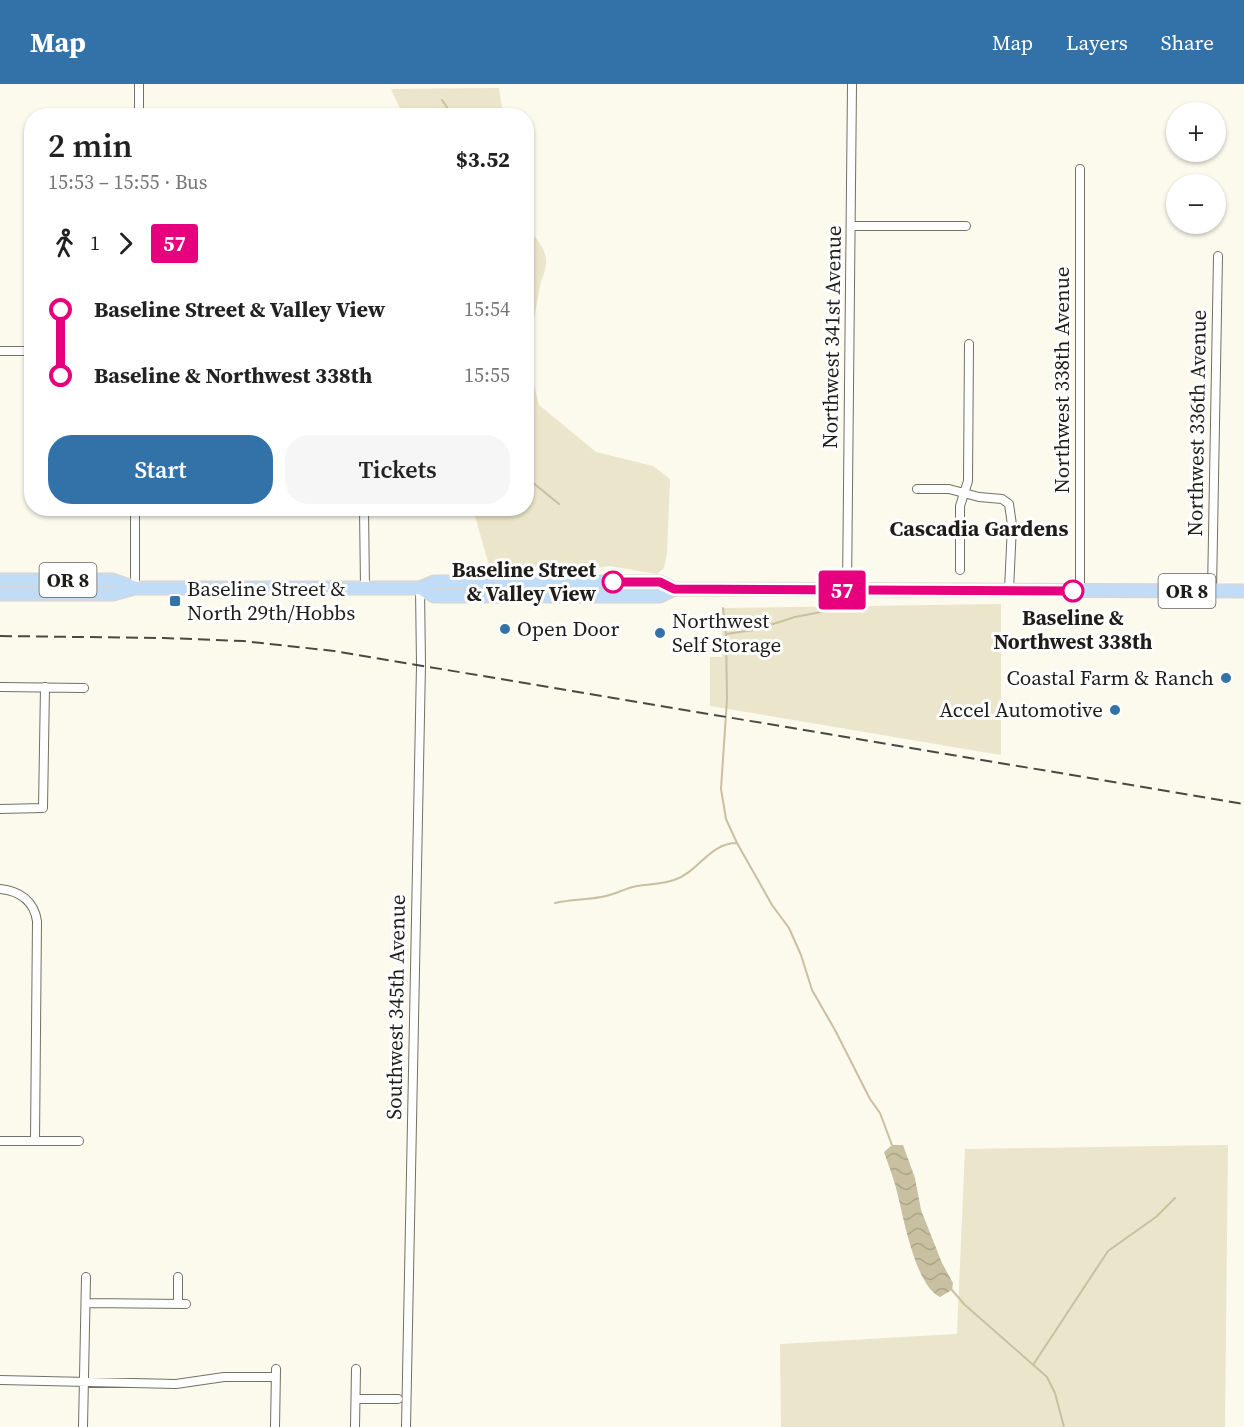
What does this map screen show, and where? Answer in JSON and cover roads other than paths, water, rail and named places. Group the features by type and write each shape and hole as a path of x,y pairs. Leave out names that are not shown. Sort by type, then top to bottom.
{"highway":[{"name":"OR 8","path":"0,580 113,580 135,588"},
{"name":"OR 8","path":"0,594 113,594 135,588 420,588 434,582 660,582 674,589 1244,591"}],"street":[{"name":"Northwest 341st Avenue","path":"847,590 852,84"},
{"path":"139,85 139,108"},
{"name":"Northwest 338th Avenue","path":"1080,169 1080,591"},
{"path":"851,226 966,226"},
{"name":"Northwest 336th Avenue","path":"1212,591 1218,256"},
{"path":"960,570 960,506 968,482 969,344"},
{"path":"0,351 24,351"},
{"path":"917,489 949,489 1004,500 1011,508 1009,590"},
{"path":"135,516 135,588"},
{"path":"364,516 365,588"},
{"name":"Southwest 345th Avenue","path":"406,1427 421,676 420,588"},
{"path":"0,687 84,688"},
{"path":"0,809 43,808 45,687"},
{"path":"0,890 16,892 28,900 33,906 37,921 35,1141"},
{"path":"0,1141 79,1141"},
{"path":"83,1427 86,1277"},
{"path":"86,1303 182,1304 178,1277"},
{"path":"355,1427 356,1369"},
{"path":"0,1380 176,1384 276,1373 276,1427"},
{"path":"356,1399 398,1399"}],"water":[{"path":"892,1145 903,1145 915,1178 921,1210 942,1263 953,1283 952,1290 940,1297 924,1280 912,1251 884,1152"}],"waterway":[{"path":"442,100 448,108"},
{"path":"534,484 559,504"},
{"path":"726,634 754,630 795,617 853,606"},
{"path":"723,608 726,634 727,699 721,789 726,819 772,905 789,928 801,955 812,990 870,1099 880,1113 892,1145"},
{"path":"555,903 600,897 633,887 674,880 683,876 719,848 737,843"},
{"path":"1033,1365 1108,1251 1156,1217 1175,1198"},
{"path":"951,1289 965,1305 1047,1377 1055,1393 1064,1427"}],"railway":[{"path":"0,636 243,641 334,651 1244,804"}],"place":[{"name":"Baseline Street & Valley View","path":"613,582"},
{"name":"Baseline & Northwest 338th","path":"1073,591"},
{"name":"Baseline Street & North 29th/Hobbs","path":"175,601"},
{"name":"Open Door","path":"505,629"},
{"name":"Northwest Self Storage","path":"660,633"},
{"name":"Coastal Farm & Ranch","path":"1226,678"},
{"name":"Accel Automotive","path":"1115,710"}],"district":[{"name":"Cascadia Gardens","path":"979,528"}]}
